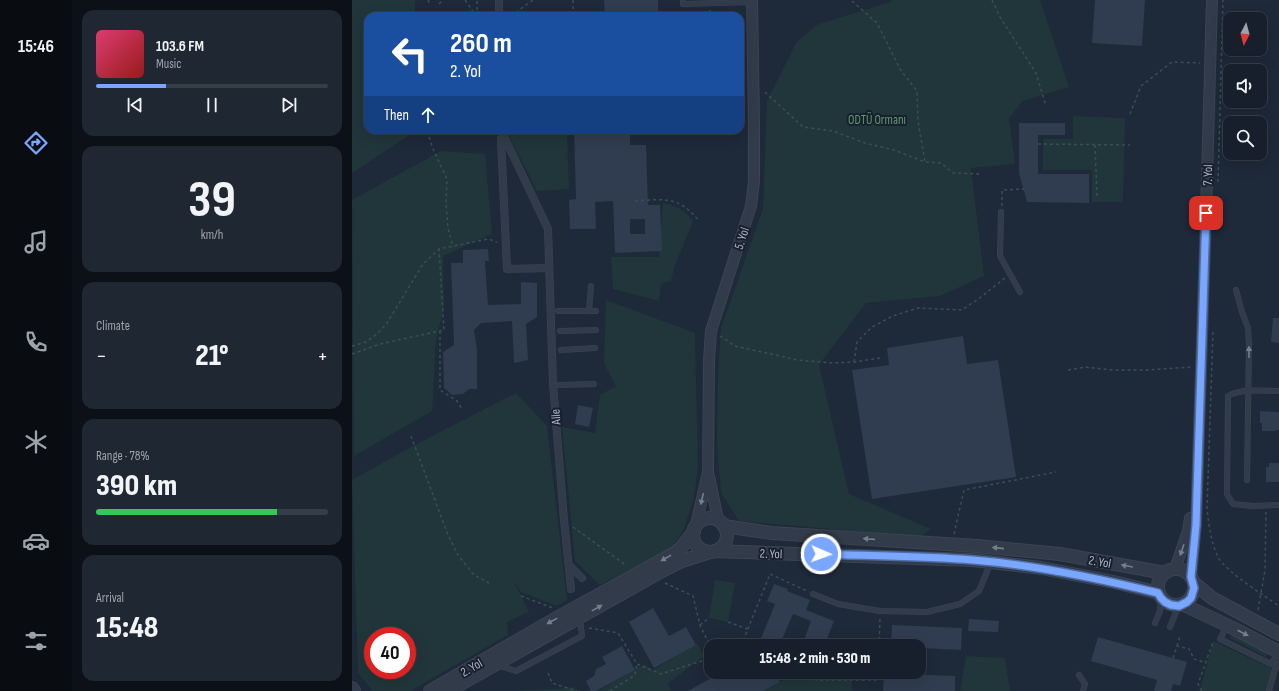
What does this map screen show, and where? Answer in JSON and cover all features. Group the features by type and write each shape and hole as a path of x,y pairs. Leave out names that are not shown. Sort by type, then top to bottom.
{"street":[{"path":"499,0 499,12"},
{"name":"7. Yol","path":"1192,580 1196,525 1212,0"},
{"name":"5. Yol","path":"695,528 708,472 709,360 711,331 751,206 754,181 752,1"},
{"name":"Alle","path":"501,134 507,269 549,268"},
{"name":"Alle","path":"501,134 548,229 552,384 564,520 572,585"},
{"name":"7. Yol","path":"1170,571 1188,531 1197,470"},
{"name":"5. Yol","path":"708,472 721,523"},
{"name":"2. Yol","path":"575,617 677,552 685,544 700,522 708,518 721,523 772,533 952,544 1060,554 1170,571 1182,570 1187,573 1192,580 1212,598 1279,634"},
{"path":"695,528 693,536 697,545 705,551 712,551 720,548 726,540 727,535 721,523"},
{"name":"2. Yol","path":"430,691 682,561 712,551 973,560 1041,568 1114,582 1160,595 1165,602 1171,605 1181,605 1227,625 1279,652"},
{"path":"569,565 582,578"},
{"path":"1160,595 1158,587 1161,577 1170,571"},
{"path":"1181,605 1187,602 1193,593 1194,588 1192,580"},
{"name":"2. Yol","path":"448,691 496,664 525,642"}],"lane":[{"path":"683,0 683,4 752,1"},
{"path":"1002,212 1000,256 1020,292"},
{"path":"590,311 591,286"},
{"path":"1236,290 1248,328 1249,391 1247,480"},
{"path":"558,311 596,311"},
{"path":"560,331 596,330"},
{"path":"561,350 595,348"},
{"path":"559,385 594,384"},
{"path":"1279,391 1249,391 1234,393 1228,396 1226,494 1232,504 1279,505"},
{"path":"813,594 838,604 880,611 927,612 960,604 979,591 991,562"},
{"path":"1155,623 1160,611 1160,595"},
{"path":"1170,628 1181,605"},
{"path":"496,664 516,671 582,636 575,617"},
{"path":"1227,625 1220,639 1271,664 1279,652"},
{"path":"1269,691 1275,669 1279,663"},
{"path":"1079,675 1085,684 1083,691"}],"path":[{"path":"428,0 430,4"},
{"path":"439,4 443,0"},
{"path":"465,0 474,12"},
{"path":"477,0 477,12"},
{"path":"516,12 533,0"},
{"path":"572,0 573,12"},
{"path":"992,0 1000,17 1036,74 1046,106"},
{"path":"1218,183 1223,0"},
{"path":"852,1 877,23 900,70 917,91 918,121 925,162"},
{"path":"1130,114 1141,86 1172,62 1210,63"},
{"path":"765,92 803,127 833,131 865,143 894,150 925,162 941,163 953,174 980,174"},
{"path":"429,137 447,179 448,228 453,247"},
{"path":"1038,144 1130,145"},
{"path":"1095,145 1097,197"},
{"path":"1002,212 1002,190 1024,189"},
{"path":"635,201 669,199 690,210 699,221"},
{"path":"352,346 366,342 377,334 387,323 422,264 439,250 488,239 506,246"},
{"path":"352,354 380,344 444,330 439,250"},
{"path":"854,362 858,342 872,327 893,316 918,308 962,310 1010,274"},
{"path":"1213,326 1208,509 1210,537 1219,559 1234,574 1279,606"},
{"path":"440,331 440,390 457,401 462,409"},
{"path":"711,331 735,346 798,360 832,363 854,362 880,358"},
{"path":"1068,370 1085,367 1113,370 1133,370 1200,366"},
{"path":"411,436 448,535 458,555 474,575 489,583"},
{"path":"952,544 964,490 1056,472"},
{"path":"1256,622 1266,570 1266,505"},
{"path":"564,520 630,569"},
{"path":"744,639 770,574 813,594"},
{"path":"652,577 693,596 700,625 707,639"},
{"path":"521,596 618,633 637,664 661,674 704,660"},
{"path":"879,639 880,611"},
{"path":"700,625 708,618"},
{"path":"728,622 748,629"},
{"path":"1173,658 1180,636"},
{"path":"1202,691 1198,684 1213,641 1220,639"},
{"path":"1177,646 1189,649 1194,659 1206,663"},
{"path":"610,691 635,675 637,664"},
{"path":"548,673 552,683 577,691"},
{"path":"814,679 878,679"}],"green space":[{"path":"352,0 415,0 415,12 364,12 364,134 411,134 352,173"},
{"name":"ODTÜ Ormanı","path":"892,0 1040,0 1069,87 1023,101 1009,118 1015,164 971,168 984,276 940,296 866,303 819,365 849,494 931,529 920,537 739,521 721,493 717,446 718,374 721,328 763,209 767,101 796,43 816,25 891,2"},
{"path":"1073,116 1125,118 1123,202 1092,202 1092,170 1043,170 1043,139 1073,139"},
{"path":"508,134 567,134 569,189 537,191"},
{"path":"441,151 485,154 492,234 443,256 444,310 436,338 432,411 354,456 352,200"},
{"path":"663,203 680,209 693,221 674,268 671,281 661,284 659,301 613,289 611,257 659,257"},
{"path":"606,300 695,333 698,467 694,498 685,526 679,538 672,547 600,585 575,561 562,427 595,433 600,395 616,386 604,364"},
{"path":"516,393 547,426 567,600 557,606 521,592 513,580 529,612 507,622 508,635 410,691 373,691 358,673 352,480 409,448"},
{"path":"715,580 735,583 728,622 709,618"},
{"path":"1232,633 1268,653 1266,657 1230,638"},
{"path":"1213,641 1273,669 1267,691 1199,691"},
{"path":"697,643 704,656 668,683 671,691 599,691 644,664 653,670"},
{"path":"966,656 1005,658 1010,691 960,691"},
{"path":"786,679 851,679 852,691 764,691"},
{"path":"573,687 578,691 512,691 554,689"}],"building":[{"path":"604,0 658,0 658,12 605,12"},
{"path":"1095,0 1145,0 1142,46 1092,43"},
{"path":"1019,123 1065,123 1065,135 1038,135 1038,174 1089,174 1089,203 1027,202 1019,173"},
{"path":"574,134 630,134 630,145 646,145 648,205 660,205 662,251 615,253 613,201 595,202 596,229 570,229 569,200 576,199","holes":["630,219 645,219 645,234 630,234"]},
{"path":"488,249 489,261 485,261 488,305 521,304 521,282 537,283 537,317 526,324 528,360 514,363 512,321 481,323 474,330 477,349 477,389 469,389 463,394 452,395 444,388 443,352 454,345 451,263 463,263 463,250"},
{"path":"1273,318 1279,318 1279,343 1271,342"},
{"path":"963,336 967,364 998,360 1016,477 872,499 852,370 889,365 887,348"},
{"path":"578,405 593,408 589,427 575,424"},
{"path":"1260,411 1279,412 1279,430 1262,431"},
{"path":"1269,463 1279,463 1279,482 1266,482 1266,467 1269,467"},
{"path":"774,584 810,600 806,610 834,621 827,639 805,639 811,621 793,614 782,639 761,639 775,604 767,601"},
{"path":"653,608 669,636 686,627 696,645 654,668 629,622"},
{"path":"969,619 999,621 998,632 968,631"},
{"path":"892,625 962,628 961,650 926,648 926,639 891,639"},
{"path":"1098,637 1187,662 1180,686 1173,684 1171,691 1154,691 1157,680 1091,661"},
{"path":"622,646 635,670 596,691 591,691 586,681 594,676 596,669 606,664 602,657"},
{"path":"926,675 955,676 955,691 883,691 884,679 926,679"},
{"path":"709,679 778,679 780,682 763,691 688,691"}],"route":[{"path":"821,554 973,560 1041,568 1114,582 1158,593 1165,602 1171,605 1179,606 1187,602 1191,598 1194,588 1194,583 1191,577 1196,525 1197,456 1206,213"}]}
